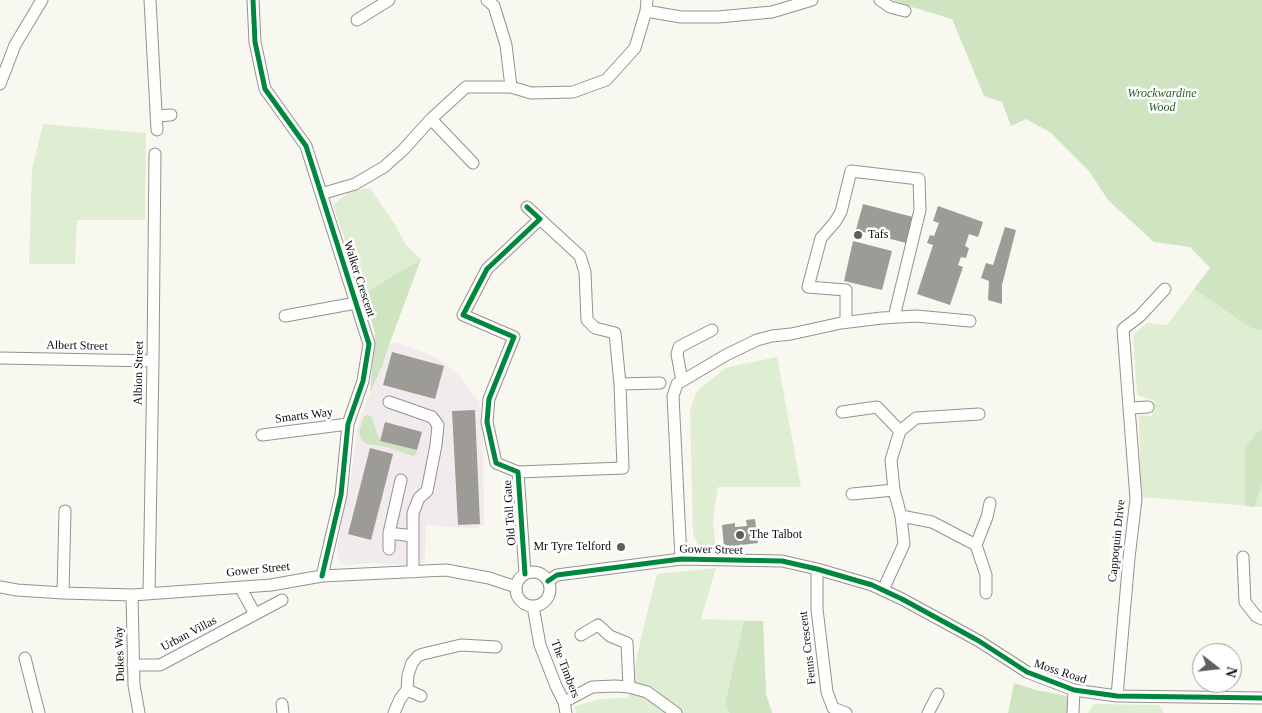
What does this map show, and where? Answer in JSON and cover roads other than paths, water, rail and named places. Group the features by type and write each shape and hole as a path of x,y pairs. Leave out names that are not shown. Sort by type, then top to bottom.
{"street":[{"path":"0,84 15,45 42,0"},
{"path":"150,0 156,130"},
{"name":"Walker Crescent","path":"253,0 255,42 264,89 306,146 369,344 363,381 348,424 341,495 322,576"},
{"path":"357,20 390,0"},
{"path":"321,194 355,184 384,167 403,150 431,119 466,87 511,87 531,93 573,92 606,80 635,48 646,5 681,17 718,17 772,12 812,0"},
{"path":"880,0 890,7 905,11"},
{"path":"494,2 506,45 511,87"},
{"path":"156,116 171,115"},
{"path":"431,119 473,164"},
{"name":"Albion Street","path":"148,593 155,154"},
{"path":"846,322 846,290 808,287 821,238 841,212 851,171 919,178 920,210 894,317"},
{"name":"Old Toll Gate","path":"527,207 540,219 580,256 585,272 587,320 595,328 615,333 620,384 623,468 518,472 496,463 487,422 489,399 514,337 463,315 487,269 540,219"},
{"name":"Cappoquin Drive","path":"1117,696 1136,499 1123,330 1146,310 1165,289"},
{"path":"285,316 356,303"},
{"path":"681,559 674,396 677,384 726,355 758,340 772,336 791,334 846,322 894,317 916,316 970,322"},
{"path":"682,381 677,354 678,347 712,330"},
{"name":"Albert Street","path":"0,358 153,361"},
{"path":"620,384 660,383"},
{"path":"389,402 432,417 438,425 427,491 419,498 414,513 413,572"},
{"path":"842,412 877,407 900,431"},
{"path":"1130,408 1148,407"},
{"path":"884,590 904,544 901,516 894,490 891,460 900,431 916,418 979,414"},
{"name":"Smarts Way","path":"262,435 348,424"},
{"name":"Old Toll Gate","path":"518,472 525,574"},
{"path":"390,549 389,533 401,480"},
{"path":"852,494 894,490"},
{"path":"986,592 986,575 976,545 990,503"},
{"path":"63,592 65,511"},
{"path":"901,516 932,522 976,545"},
{"path":"389,533 413,536"},
{"path":"1243,557 1245,602 1256,616 1262,619"},
{"name":"Gower Street","path":"548,581 557,575 681,559 782,562 817,569"},
{"name":"Moss Road","path":"817,569 872,585 902,598 979,641 1027,672 1074,690 1117,696 1262,698"},
{"name":"Fenns Crescent","path":"817,569 817,609 827,692 833,708 846,713"},
{"name":"Gower Street","path":"0,587 17,590 132,595 270,585 322,576 446,570 489,578 516,587"},
{"path":"532,572 540,573 548,581 549,595 540,604 527,605 517,594 516,587 520,578 525,574 532,572"},
{"path":"240,587 255,614"},
{"name":"Dukes Way","path":"132,595 134,684 139,713"},
{"name":"Urban Villas","path":"133,665 160,665 282,600"},
{"name":"The Timbers","path":"533,606 540,645 565,707"},
{"path":"581,635 598,625 610,636 627,643 629,687"},
{"path":"394,713 400,699 408,690 408,675 412,663 418,656 461,645 496,647"},
{"path":"25,658 39,713"},
{"path":"565,707 592,687 615,686 629,687 646,692 676,713"},
{"path":"408,690 421,696"},
{"path":"1073,713 1074,690"},
{"path":"928,713 938,694"}],"place":[{"name":"Tafs","path":"858,235"},
{"name":"The Talbot","path":"740,535"},
{"name":"Mr Tyre Telford","path":"621,547"}],"park label":[{"name":"Wrockwardine Wood","path":"1162,101"}]}
